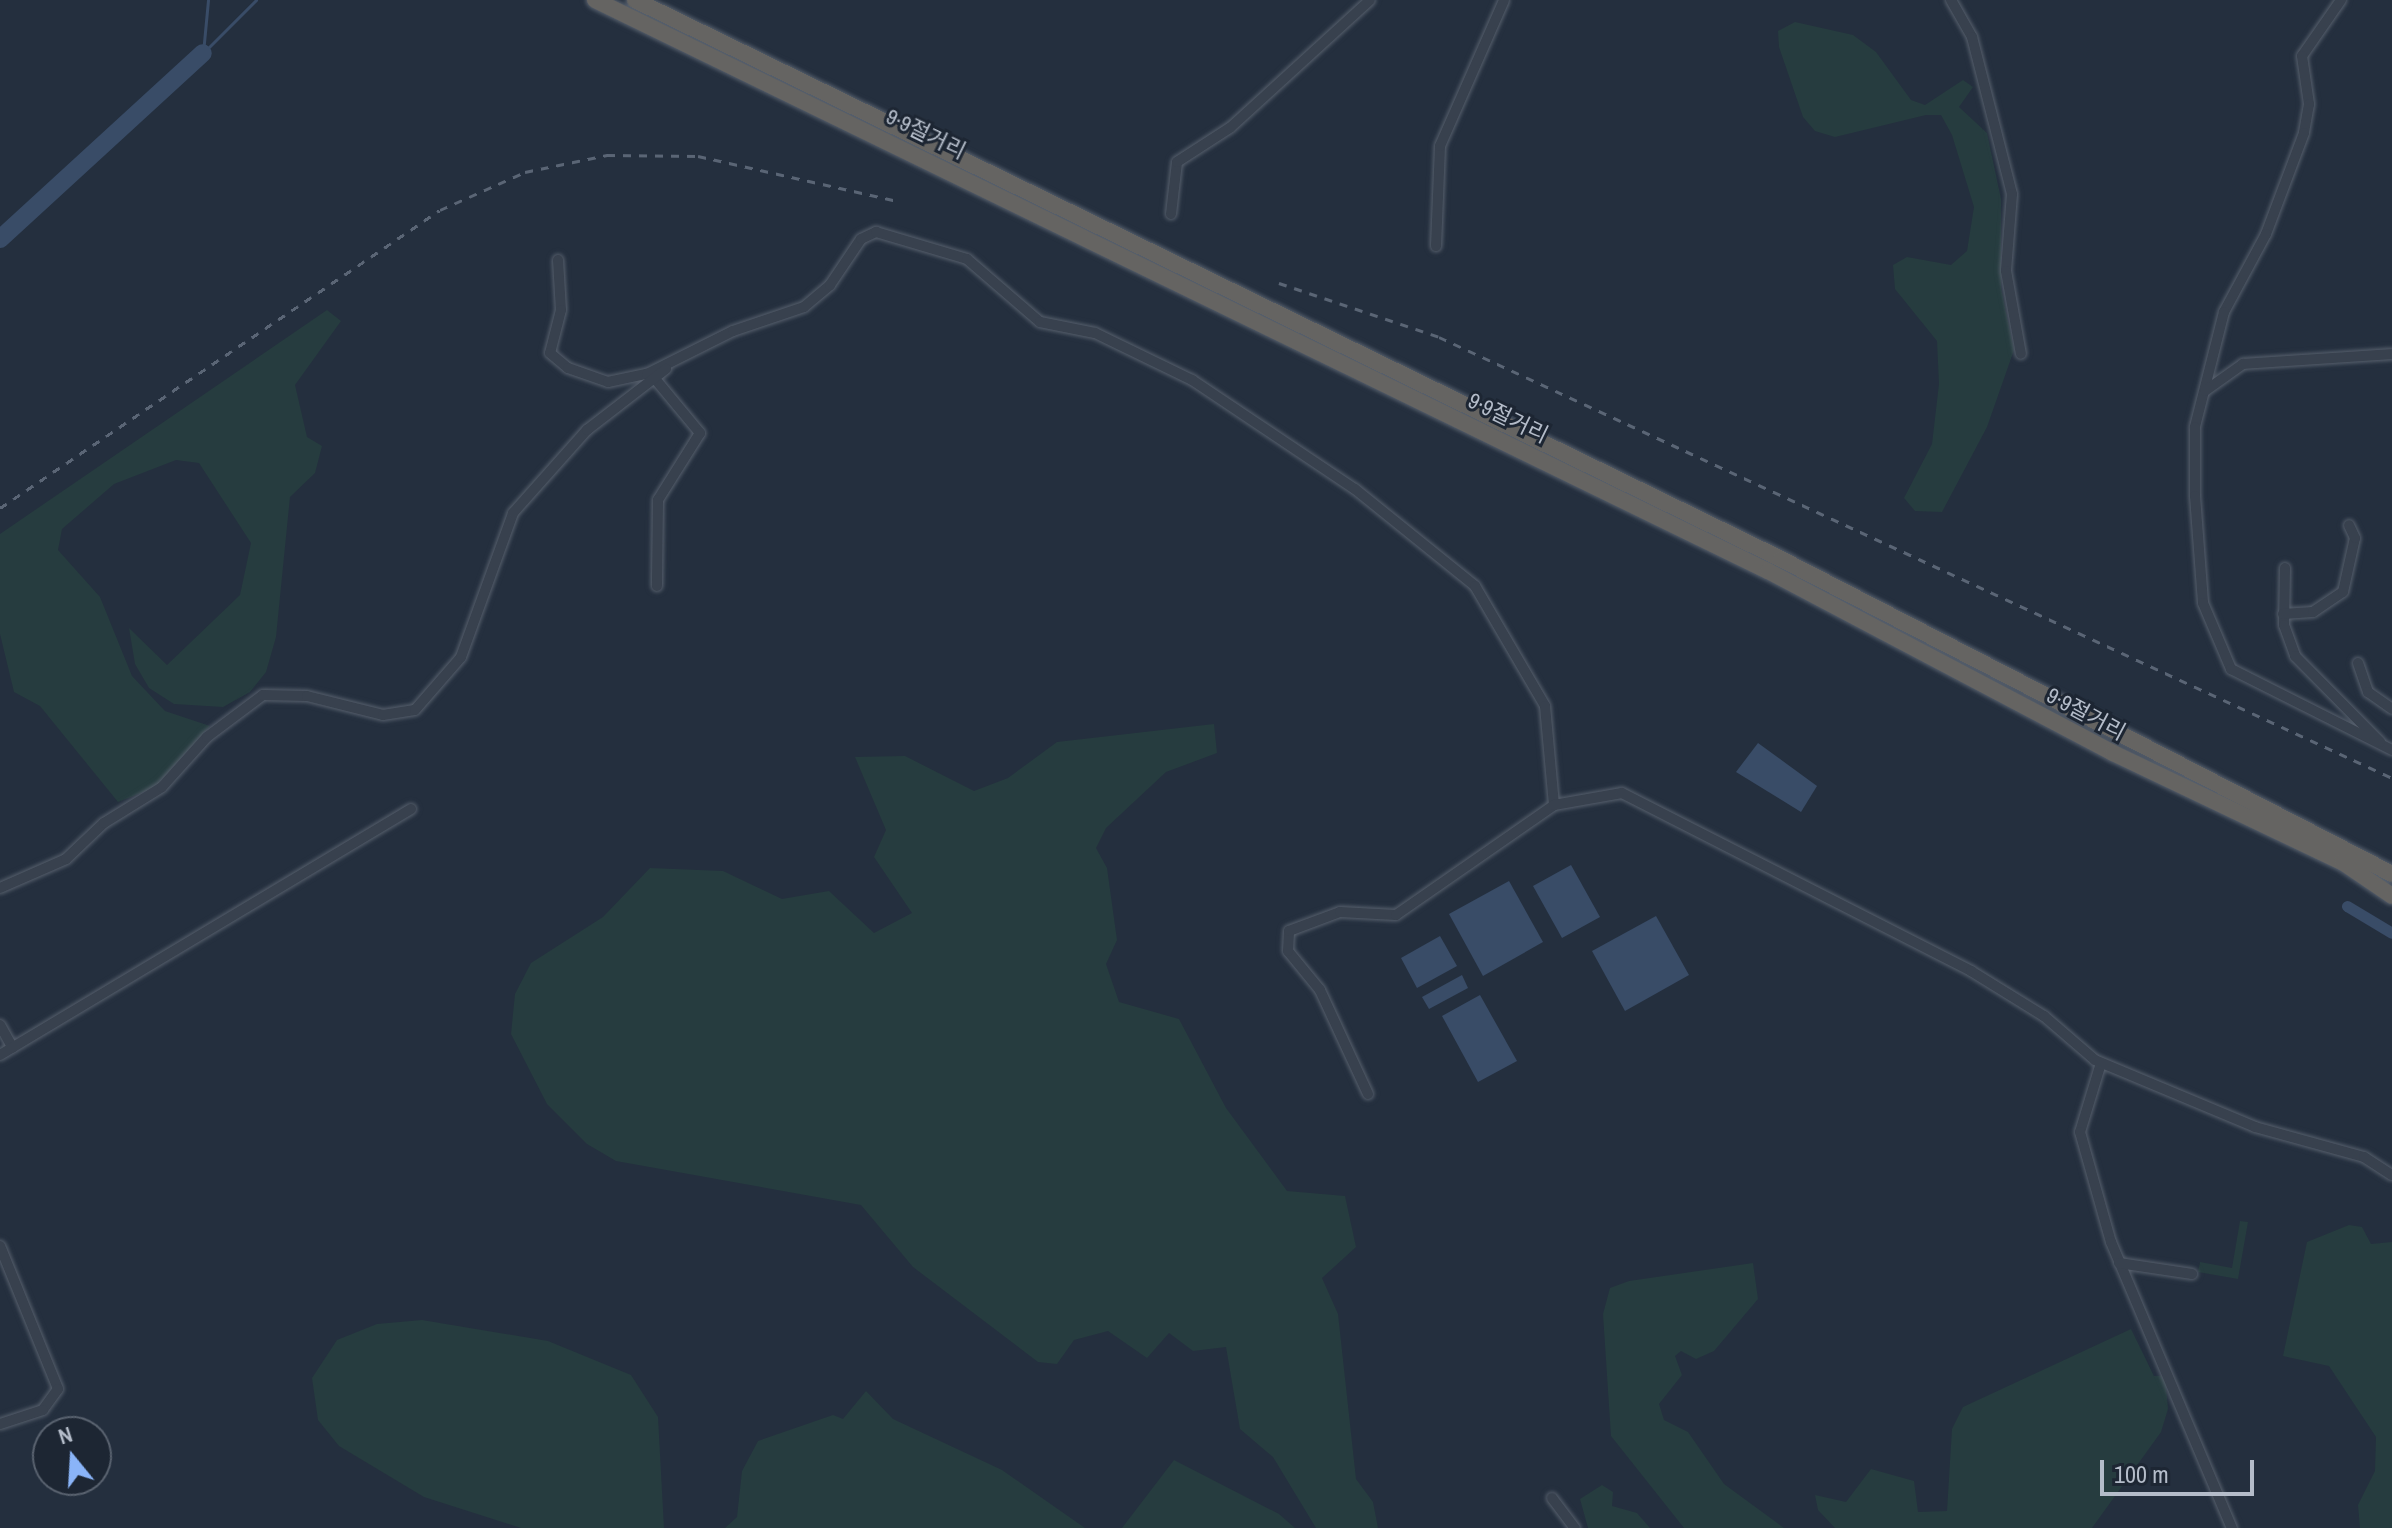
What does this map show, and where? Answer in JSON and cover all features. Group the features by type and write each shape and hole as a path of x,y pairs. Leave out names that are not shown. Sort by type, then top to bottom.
{"highway":[{"name":"9·9절거리","path":"595,0 1755,564 2113,753 2342,862 2392,896"},
{"name":"9·9절거리","path":"635,0 1781,559 2392,874"}],"street":[{"path":"1171,214 1177,162 1231,127 1370,0"},
{"path":"1436,246 1432,205 1440,146 1504,0"},
{"path":"1951,0 1972,37 2012,194 2006,271 2021,354"},
{"path":"2341,0 2302,56 2308,120 2266,234 2224,312 2204,392 2195,496 2203,603 2218,651 2246,682 2390,749"},
{"path":"558,260 561,310 549,347 557,361 617,383 804,307 868,234 967,259 1040,322 1095,333 1192,380 1448,561 1499,621 1545,706 1554,805"},
{"path":"2204,392 2243,364 2392,354"},
{"path":"0,888 66,859 104,823 162,787 207,737 263,695 307,696 383,715 415,710 461,657 513,513 587,430 656,380 671,363"},
{"path":"656,380 700,433 658,500 657,586"},
{"path":"2283,614 2313,612 2343,592 2355,538 2349,525"},
{"path":"2285,568 2283,614 2295,656 2390,749"},
{"path":"2358,663 2368,692 2392,709"},
{"path":"1368,1094 1285,936 1340,912 1408,910 1554,805 1638,797 1971,971 2044,1016 2101,1063 2255,1127 2364,1157 2392,1175"},
{"path":"0,1055 411,809"},
{"path":"0,1025 13,1048"},
{"path":"2101,1063 2080,1132 2119,1263 2163,1352 2232,1528"},
{"path":"0,1246 58,1389 43,1410 0,1424"},
{"path":"2119,1263 2192,1274"},
{"path":"1552,1498 1575,1528"}],"green space":[{"path":"1795,22 1853,35 1876,52 1911,100 1925,105 1963,80 1973,87 1959,107 1987,133 2001,199 2001,288 2014,350 1987,427 1942,512 1915,511 1904,498 1932,444 1939,384 1937,341 1895,289 1893,265 1907,257 1951,265 1967,251 1974,207 1952,135 1941,115 1926,115 1835,137 1815,131 1803,117 1779,47 1778,31"},
{"path":"327,310 341,321 295,385 307,437 322,446 315,473 290,497 276,637 266,672 250,692 223,707 174,704 149,688 135,664 129,628 167,665 240,595 251,543 199,463 176,460 114,484 62,529 58,550 100,597 132,676 165,711 210,726 154,788 118,802 40,706 14,692 0,634 0,534"},
{"path":"1214,724 1217,753 1166,772 1106,828 1096,848 1107,868 1117,940 1106,964 1119,1002 1179,1019 1226,1108 1287,1191 1345,1196 1356,1247 1322,1278 1338,1314 1356,1479 1373,1502 1378,1528 1316,1528 1273,1457 1240,1429 1226,1347 1193,1351 1169,1333 1147,1358 1108,1331 1074,1340 1057,1364 1038,1362 913,1267 861,1205 616,1161 587,1144 547,1104 511,1034 515,994 531,963 603,917 650,868 723,871 782,899 829,891 874,933 912,913 874,857 886,830 855,757 905,756 974,791 1008,778 1057,742"},
{"path":"2240,1221 2248,1222 2238,1279 2198,1272 2200,1262 2232,1268"},
{"path":"2349,1225 2362,1227 2371,1244 2392,1242 2392,1528 2360,1528 2358,1505 2375,1471 2376,1437 2329,1366 2283,1356 2307,1242"},
{"path":"1753,1263 1758,1299 1714,1351 1696,1359 1681,1351 1675,1356 1682,1375 1659,1404 1664,1420 1688,1432 1724,1484 1784,1528 1684,1528 1611,1436 1603,1314 1610,1288 1629,1281"},
{"path":"422,1320 548,1341 631,1375 658,1417 664,1528 521,1528 424,1497 339,1446 318,1420 312,1378 337,1340 377,1324"},
{"path":"2131,1329 2154,1376 2165,1376 2168,1409 2161,1432 2092,1528 1835,1528 1818,1510 1815,1495 1846,1502 1871,1469 1914,1481 1918,1512 1947,1511 1952,1429 1963,1407"},
{"path":"866,1391 893,1419 1002,1470 1085,1528 725,1528 737,1517 742,1471 758,1441 833,1415 843,1419"},
{"path":"1174,1460 1279,1514 1295,1528 1122,1528"},
{"path":"1602,1485 1613,1492 1612,1506 1637,1513 1650,1528 1588,1528 1580,1499"}],"water":[{"path":"1758,743 1817,786 1801,812 1736,772"},
{"path":"1571,865 1600,917 1562,938 1533,886"},
{"path":"1509,881 1543,942 1483,976 1449,914"},
{"path":"1656,916 1689,975 1625,1011 1592,951"},
{"path":"1440,936 1457,966 1417,988 1401,958"},
{"path":"1462,975 1468,988 1429,1009 1422,997"},
{"path":"1480,995 1517,1061 1478,1082 1442,1016"}],"waterway":[{"path":"203,53 208,0"},
{"path":"203,53 256,0"},
{"path":"0,239 203,53"},
{"path":"2347,906 2392,933"}],"railway":[{"path":"0,508 440,210 525,172 607,155 698,156 894,200"},
{"path":"1279,283 1439,337 2392,778"}]}
